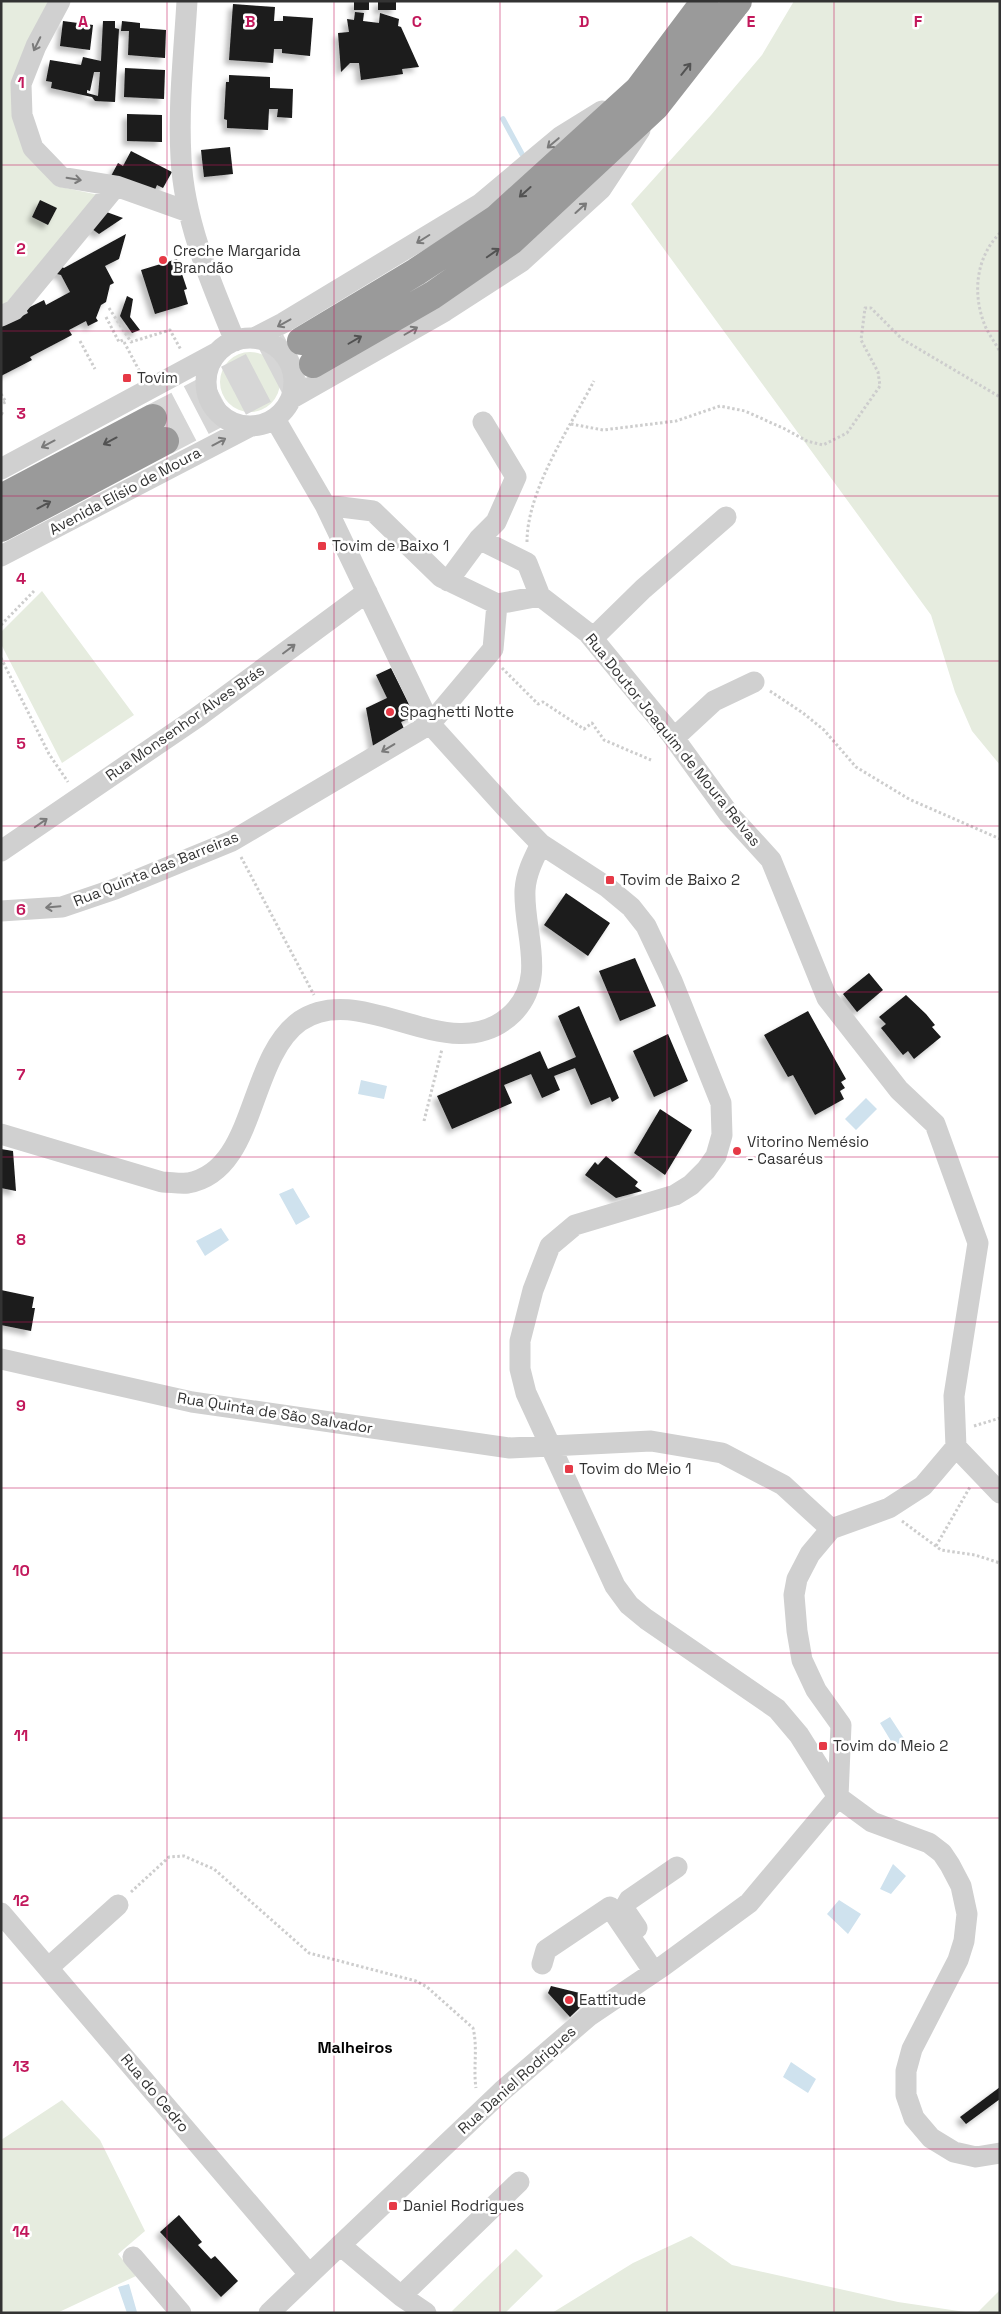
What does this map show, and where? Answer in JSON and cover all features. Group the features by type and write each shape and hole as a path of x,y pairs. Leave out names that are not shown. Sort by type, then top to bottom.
{"highway":[{"path":"647,98 705,1"},
{"path":"307,352 416,272 496,219 647,98 738,1"},
{"path":"1,498 159,430 1,528"}],"street":[{"path":"60,1 36,46 22,84 22,116 33,148 61,177 116,186 189,212"},
{"path":"187,1 181,100 181,159 189,212 216,294 236,344"},
{"path":"1,469 191,367 283,323 480,204 560,137 647,98"},
{"path":"292,398 445,311 521,262 602,189 647,98"},
{"path":"1,316 14,310 116,186"},
{"path":"267,342 279,348 288,359 293,371 294,385 292,398 285,410 276,419 263,425 249,427 235,424 222,417 213,406 207,392 206,378 210,364 236,344 267,342"},
{"path":"276,419 299,463 325,505 430,724 541,844 607,888 631,907 646,926 672,981 721,1103 722,1136 716,1156 706,1170 690,1185 675,1195 575,1225 550,1246 533,1290 520,1341 520,1369 526,1393 615,1586 629,1605 777,1709 799,1735 838,1797 872,1822 929,1843 942,1854 961,1886 967,1914 964,1941 958,1960 912,2049 906,2071 906,2095 914,2118 931,2138 946,2148 954,2152 976,2157 1000,2153"},
{"path":"448,581 479,539 496,522 516,477 483,422"},
{"name":"Avenida Elísio de Moura","path":"1,556 249,427"},
{"path":"325,505 373,511 441,577 497,604 540,596 527,563 479,539"},
{"path":"593,638 643,590 726,517"},
{"name":"Rua Monsenhor Alves Brás","path":"1,851 199,716 367,592"},
{"name":"Rua Doutor Joaquim de Moura Relvas","path":"540,596 593,638 674,738 729,814 771,860 827,998 899,1090 935,1124 978,1243 954,1396 956,1440"},
{"path":"493,649 497,604"},
{"name":"Rua Quinta das Barreiras","path":"1,912 62,906 115,889 232,840 430,724 493,649"},
{"path":"674,738 714,701 754,682"},
{"path":"1,1134 162,1182 189,1182 211,1173 226,1160 237,1144 272,1052 282,1037 301,1021 319,1012 360,1012 460,1035 481,1032 499,1024 514,1011 528,992 533,972 525,890 529,868 541,844"},
{"name":"Rua Quinta de São Salvador","path":"1,1359 192,1402 510,1448 652,1441 722,1454 783,1485 832,1529"},
{"path":"838,1797 841,1725 816,1690 802,1660 797,1631 794,1595 797,1579 810,1554 832,1529 886,1509 923,1486 956,1440 979,1472 1000,1492"},
{"name":"Rua Daniel Rodrigues","path":"269,2313 480,2114 589,2016 749,1903 838,1797"},
{"path":"658,1969 624,1909 628,1900 677,1867"},
{"path":"48,1968 118,1905"},
{"path":"542,1964 546,1950 610,1907 658,1969"},
{"name":"Rua do Cedro","path":"1,1913 309,2274"},
{"path":"401,2296 519,2182"},
{"path":"340,2245 401,2296 426,2313"},
{"path":"134,2257 181,2313"}],"path":[{"path":"1000,233 981,262 978,275 982,313 986,328 1000,352"},
{"path":"109,308 131,342 170,330 191,367"},
{"path":"571,424 602,430 612,429 676,421 720,406 745,411 785,428 807,441 823,445 847,433 880,386 878,372 861,340 865,308 871,308 902,339 1000,397"},
{"path":"106,317 119,342 123,340 150,390"},
{"path":"80,341 95,369"},
{"path":"527,563 527,525 541,482 594,381"},
{"path":"1,394 6,402 1,404"},
{"path":"1,625 34,591"},
{"path":"493,649 502,669 538,704 543,702 584,729 592,723 604,740 651,760"},
{"path":"1,658 49,754 78,797"},
{"path":"754,682 803,713 824,730 856,767 909,799 1000,839"},
{"path":"232,840 318,1001 319,1012"},
{"path":"424,1121 442,1048"},
{"path":"956,1440 982,1422 1000,1418"},
{"path":"936,1546 979,1472"},
{"path":"886,1509 941,1550 975,1555 1000,1563"},
{"path":"118,1905 169,1857 184,1856 214,1869 309,1952 406,1978 427,1987 472,2028 475,2038 474,2074 480,2114"}],"shaded area":[{"path":"1,1 49,1 27,42 25,153 56,186 99,195 1,309"},
{"path":"794,1 1000,1 1000,765 972,731 955,692 931,615 631,204 762,55"},
{"path":"250,352 267,357 275,365 280,382 275,399 267,407 250,412 233,407 225,399 220,382 225,365 233,357"},
{"path":"42,591 134,715 62,763 1,644 1,632"},
{"path":"62,2100 100,2140 145,2231 118,2254 136,2276 57,2313 1,2313 1,2140"},
{"path":"691,2236 732,2265 898,2302 972,2313 552,2313 633,2263"},
{"path":"516,2249 543,2276 505,2313 454,2313 452,2311"},
{"path":"1000,2290 1000,2313 977,2313"}],"water":[{"path":"361,1080 387,1086 384,1099 358,1094"},
{"path":"866,1098 877,1109 856,1130 845,1119"},
{"path":"293,1188 310,1217 296,1225 279,1194"},
{"path":"221,1228 229,1240 205,1256 196,1241"},
{"path":"890,1717 905,1740 894,1746 880,1723"},
{"path":"893,1864 906,1876 891,1894 880,1889"},
{"path":"839,1900 861,1914 848,1934 827,1914"},
{"path":"791,2062 816,2079 808,2093 783,2077"},
{"path":"129,2284 137,2312 127,2313 118,2287"}],"building":[{"path":"354,1 369,1 369,10 354,10"},
{"path":"378,1 396,1 396,10 378,10"},
{"path":"233,4 275,7 274,21 283,21 283,16 313,18 310,56 282,53 282,49 274,49 273,63 229,60"},
{"path":"355,12 364,13 363,21 379,23 380,13 399,19 398,26 401,27 419,67 402,69 403,74 361,80 359,63 350,63 341,72 338,33 349,32 347,19 354,20"},
{"path":"63,21 93,25 90,50 60,46"},
{"path":"103,21 115,21 115,28 119,29 115,102 95,101 92,97 51,88 52,82 46,81 50,60 81,65 83,57 101,61","holes":["94,72 100,72 98,96 87,93 87,90 90,91"]},
{"path":"122,21 140,23 140,28 166,30 165,58 128,55 129,31 121,31"},
{"path":"125,68 165,70 164,99 124,97"},
{"path":"229,75 270,77 270,88 293,89 292,118 277,117 278,109 269,109 268,130 227,128 227,120 224,119 226,82 229,82"},
{"path":"127,114 162,115 162,142 127,141"},
{"path":"230,147 233,174 204,177 201,150"},
{"path":"131,151 172,172 163,188 157,185 153,194 111,176 118,163 123,166"},
{"path":"40,200 57,208 48,225 32,217"},
{"path":"101,210 123,218 99,234 88,226"},
{"path":"126,234 119,259 105,266 114,283 110,285 106,302 101,305 96,318 98,321 88,326 86,321 69,330 72,335 30,357 32,360 1,376 1,327 28,313 26,309 44,300 46,305 70,292 61,275 53,273 56,265 64,268"},
{"path":"177,259 187,289 184,290 188,304 155,314 141,270"},
{"path":"127,296 133,299 130,317 140,330 132,333 120,316"},
{"name":"Spaghetti Notte","path":"391,668 415,716 401,722 406,733 374,751 366,708 387,698 376,675"},
{"path":"566,893 610,923 588,956 544,925"},
{"path":"635,958 656,1006 620,1021 599,971"},
{"path":"869,973 883,990 857,1012 843,994"},
{"path":"906,995 926,1014 935,1025 932,1027 941,1037 914,1059 908,1051 903,1055 881,1028 886,1024 879,1017"},
{"path":"579,1006 619,1098 612,1102 610,1097 591,1105 575,1068 554,1076 560,1090 542,1098 531,1074 504,1085 512,1103 452,1129 437,1096 540,1051 548,1069 576,1057 558,1016"},
{"path":"808,1011 846,1079 841,1082 845,1088 840,1091 844,1099 815,1115 793,1075 788,1077 764,1035"},
{"path":"668,1034 688,1081 654,1097 633,1051"},
{"path":"660,1109 692,1130 665,1175 634,1153"},
{"path":"1,1149 13,1151 16,1191 1,1188"},
{"path":"606,1156 638,1182 635,1186 642,1191 616,1198 585,1175 595,1162 598,1165"},
{"path":"1,1290 34,1297 32,1308 35,1308 31,1331 1,1325"},
{"path":"551,1986 592,1996 570,2017 548,1993"},
{"path":"1000,2087 1000,2099 966,2124 960,2117"},
{"path":"179,2215 202,2242 198,2245 211,2259 215,2256 238,2281 221,2297 160,2232"}],"waterway":[{"path":"503,119 522,154"}],"tunnel":[{"path":"153,418 301,341"},
{"path":"165,441 313,364"}],"place":[{"name":"Creche Margarida Brandão","path":"163,260"},
{"name":"Tovim","path":"127,378"},
{"name":"Tovim de Baixo 1","path":"322,546"},
{"name":"Spaghetti Notte","path":"390,712"},
{"name":"Tovim de Baixo 2","path":"610,880"},
{"name":"Vitorino Nemésio - Casaréus","path":"737,1151"},
{"name":"Tovim do Meio 1","path":"569,1469"},
{"name":"Tovim do Meio 2","path":"823,1746"},
{"name":"Eattitude","path":"569,2000"},
{"name":"Daniel Rodrigues","path":"393,2206"}],"district":[{"name":"Malheiros","path":"355,2047"}]}
